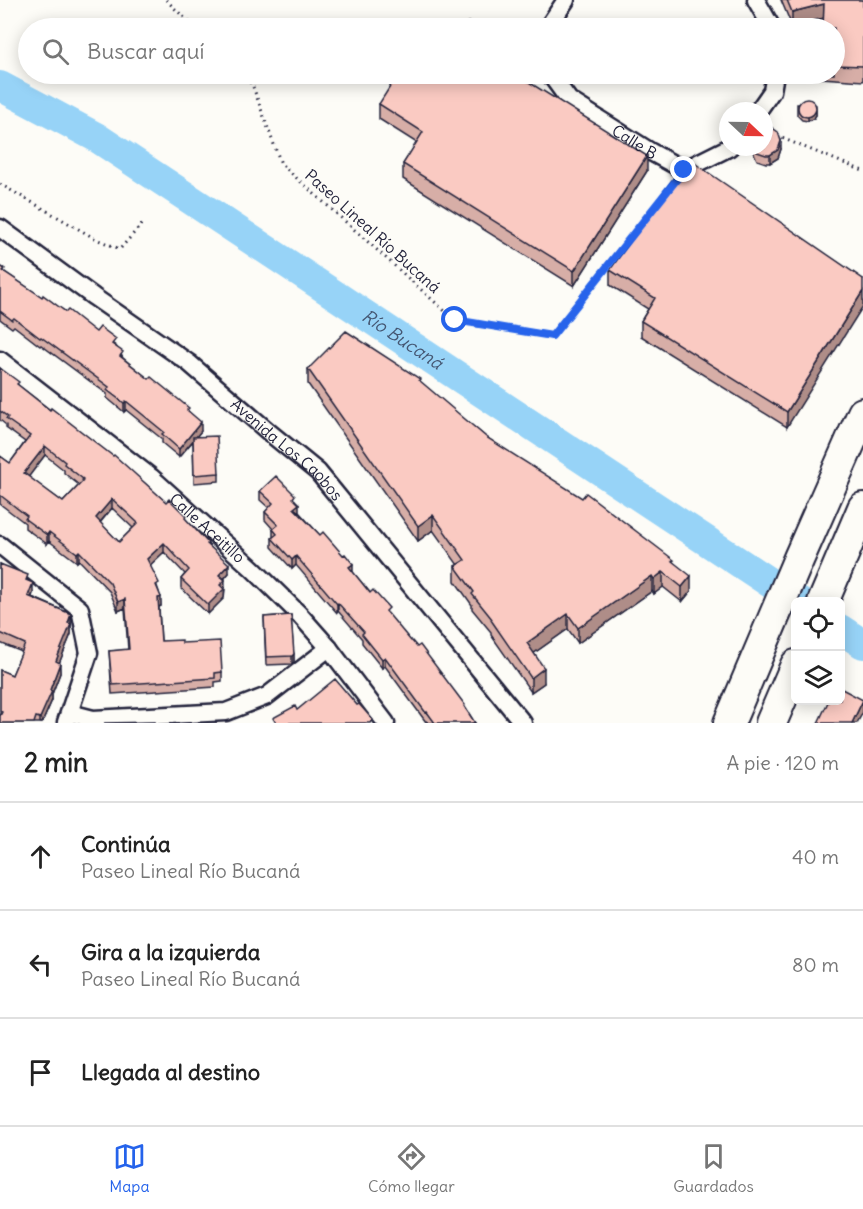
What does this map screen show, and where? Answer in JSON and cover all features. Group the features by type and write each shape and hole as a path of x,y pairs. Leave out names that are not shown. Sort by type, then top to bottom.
{"highway":[{"path":"729,723 863,413"},
{"path":"825,597 863,508"},
{"path":"773,717 791,674"}],"street":[{"path":"554,18 566,0"},
{"path":"756,0 766,18"},
{"name":"Calle B","path":"557,84 569,100 651,153 684,170 719,152"},
{"path":"764,102 772,91 773,84"},
{"name":"Avenida Los Caobos","path":"0,228 189,363 318,472 523,723"},
{"name":"Calle Aceitillo","path":"0,360 151,477 252,568 299,614 329,648 387,723"},
{"path":"0,545 80,609 89,653 68,718 93,719 225,712 267,696 329,648"}],"path":[{"path":"166,0 185,18"},
{"name":"Paseo Lineal Río Bucaná","path":"252,84 281,164 455,320 552,336 655,207"},
{"path":"775,135 863,171"},
{"path":"0,185 96,239 120,249 142,224"}],"building":[{"path":"787,0 863,0 863,66 845,65 845,18 823,18 824,4 792,12"},
{"path":"392,84 532,84 647,156 574,271 403,164 423,132 379,104"},
{"path":"803,99 811,99 816,104 814,115 803,117 798,112 798,104"},
{"path":"773,128 778,132 781,141 778,150 773,153"},
{"path":"693,162 863,279 863,291 787,412 641,321 655,298 610,270 681,165"},
{"path":"0,266 5,269 3,271 66,312 68,310 96,332 100,327 116,339 112,344 123,352 120,356 149,379 151,377 189,408 187,410 201,422 179,449 162,434 164,432 126,401 124,403 107,390 109,387 14,318 12,320 0,311"},
{"path":"346,331 420,379 486,437 582,498 586,493 674,560 672,561 691,576 682,587 663,572 654,579 652,576 578,628 568,614 527,643 544,668 531,678 455,566 465,560 433,515 418,526 308,369"},
{"path":"0,368 50,410 51,408 114,455 166,502 169,499 186,516 185,518 207,544 229,564 219,575 225,580 220,585 224,589 208,605 181,579 189,570 164,543 147,559 159,583 156,585 161,597 158,598 161,641 182,640 182,643 220,641 222,672 215,673 215,678 112,685 109,651 129,649 125,599 118,602 110,583 79,551 77,553 49,532 47,535 25,519 27,516 0,495 0,456 10,463 30,436 6,419 8,417 0,411","holes":["45,446 83,479 63,502 24,473","112,499 138,523 119,542 96,518"]},
{"path":"217,436 219,473 194,475 193,437"},
{"path":"276,476 295,495 293,498 299,504 294,508 320,535 323,532 343,555 345,554 353,564 349,567 370,593 373,590 389,608 386,611 411,641 417,647 420,645 465,705 475,723 435,723 385,657 382,659 362,634 364,632 296,556 292,560 272,538 277,534 273,529 278,525 265,512 273,503 260,491"},
{"path":"0,564 28,575 26,580 33,583 28,596 71,614 68,623 71,624 56,661 60,663 50,690 52,691 40,718 36,717 34,723 0,723 2,712 0,711 0,670 12,675 25,644 0,633"},
{"path":"291,615 294,654 266,657 264,617"},
{"path":"335,679 373,720 370,723 276,723 273,718 295,706 297,710"},
{"path":"845,691 863,700 852,723 818,723 827,705 845,705"},
{"path":"155,722 155,723 104,723"}],"waterway":[{"name":"Río Bucaná","path":"0,86 96,137 791,597"},
{"name":"Río Bucaná","path":"845,632 863,644"}],"route":[{"path":"455,320 552,336 684,170"}]}
